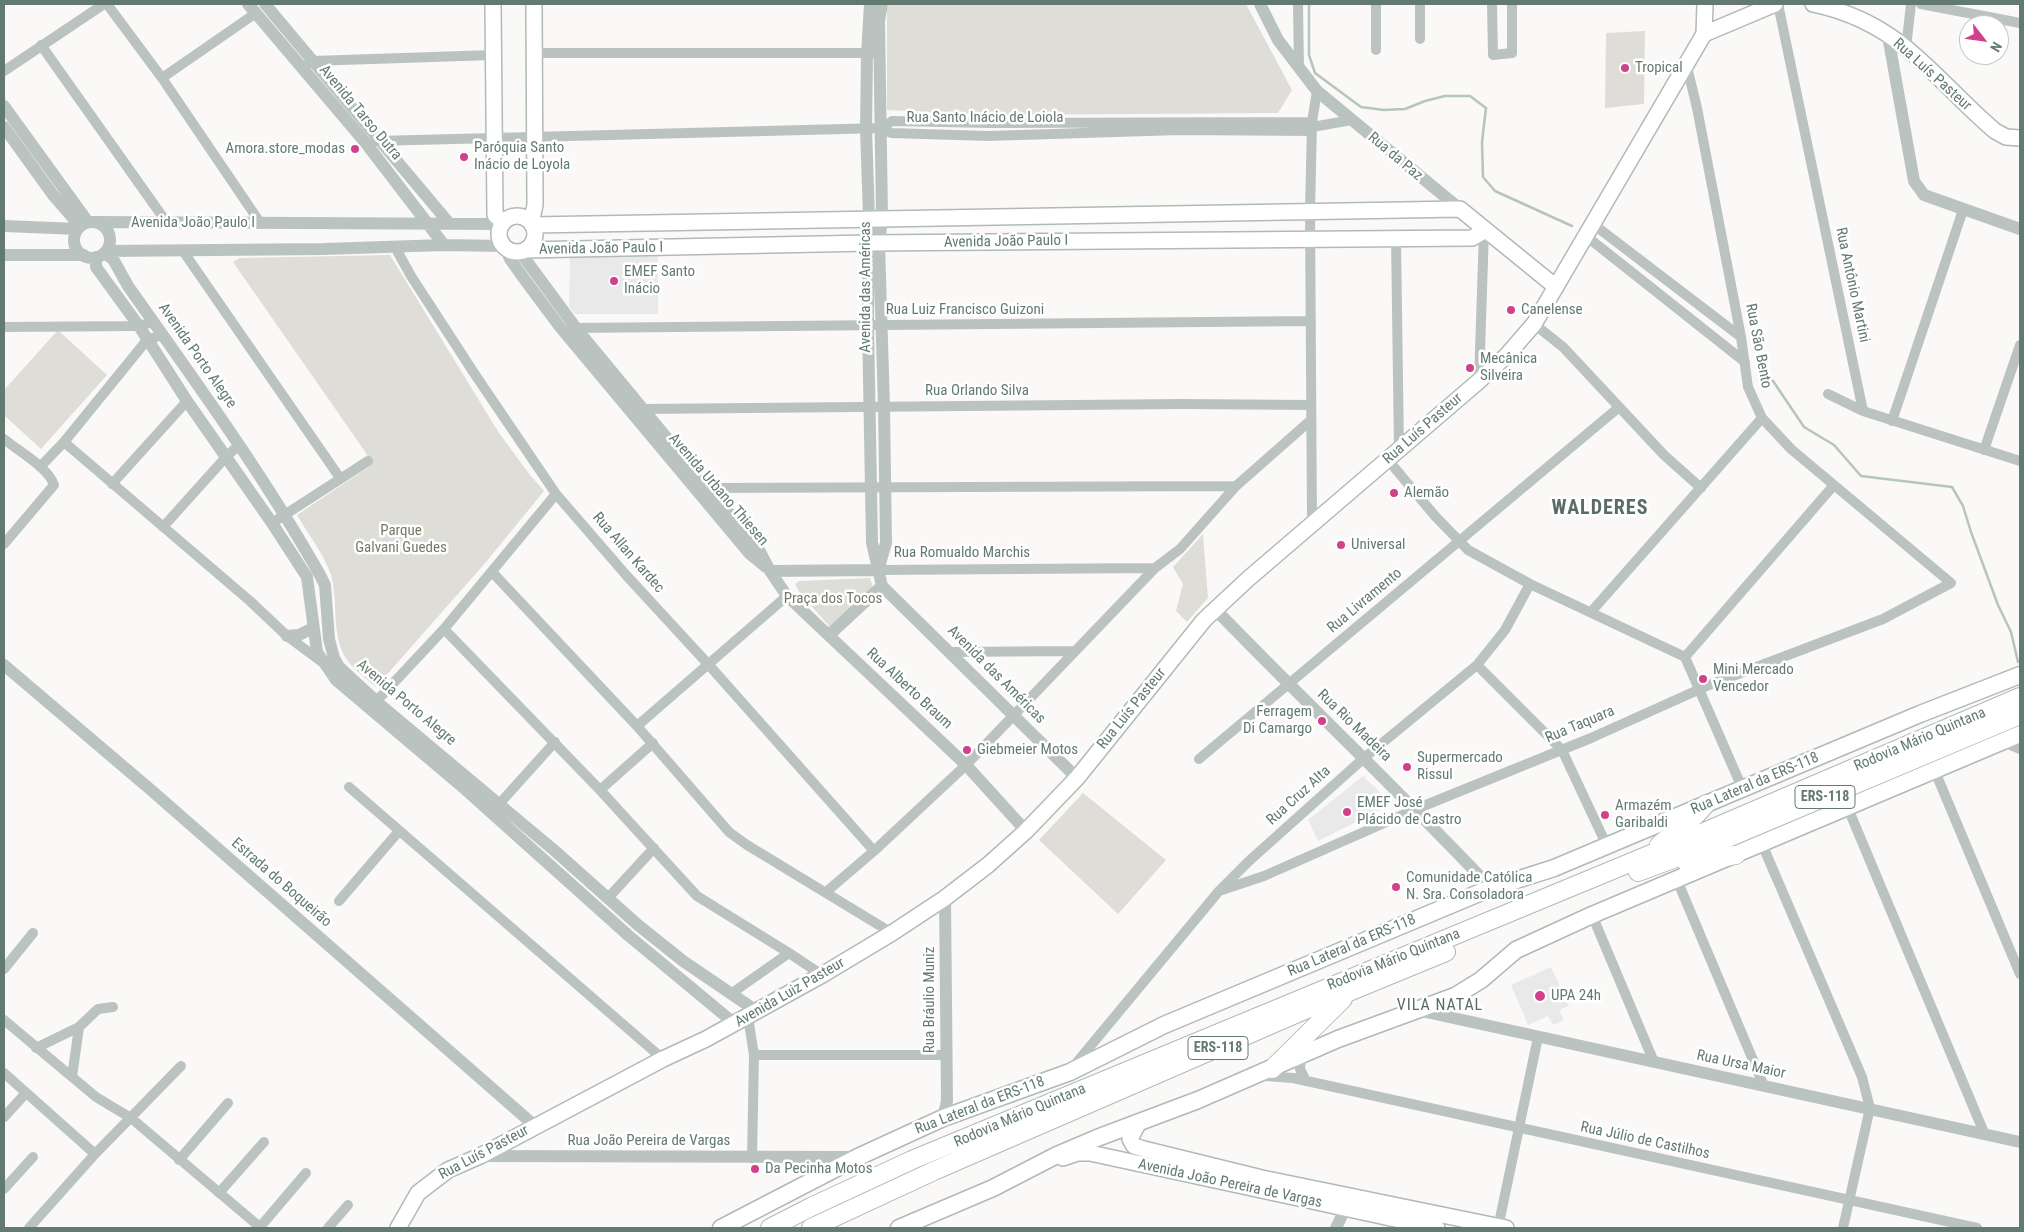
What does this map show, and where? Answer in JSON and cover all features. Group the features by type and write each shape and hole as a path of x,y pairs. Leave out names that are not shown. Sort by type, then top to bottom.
{"highway":[{"name":"Rodovia Mário Quintana","path":"770,1228 912,1160 1645,857 2020,697"},
{"name":"Rodovia Mário Quintana","path":"811,1228 945,1166 1350,992 1628,876 1716,843 2020,715"},
{"path":"1645,857 1697,814 1706,804"},
{"path":"1628,876 1702,860 1736,855"},
{"path":"1272,1068 1350,992"}],"main road":[{"path":"493,4 495,215 502,223"},
{"path":"532,224 527,219 512,216 502,223 498,233 514,250 534,239 535,234 532,224 535,205 534,4"},
{"path":"1705,4 1704,34 1777,4"},
{"name":"Rua Luís Pasteur","path":"1813,4 1846,13 1888,36 1906,48 1995,131 2006,137 2020,138"},
{"name":"Rua Luís Pasteur","path":"1026,831 1077,778 1199,626 1215,609 1513,350 1534,324 1704,34"},
{"name":"Avenida João Paulo I","path":"532,224 1460,209"},
{"name":"Rua da Paz","path":"1460,209 1484,231 1556,287"},
{"name":"Avenida João Paulo I","path":"514,250 874,243 1472,238 1484,231"},
{"name":"Rua Lateral da ERS-118","path":"721,1228 858,1158 943,1118 1070,1072 1164,1025 1491,888 1554,868 1920,714 2020,675"},
{"path":"899,1228 1058,1155 1251,1077 1338,1039 1454,996 1481,980 1516,950 1592,915 2020,734"},
{"name":"Avenida Luiz Pasteur","path":"535,1126 663,1059 747,1018 892,933 945,898 988,865 1026,831"},
{"name":"Avenida João Pereira de Vargas","path":"1139,1122 1130,1137 1132,1144 1152,1152 1261,1184"},
{"name":"Rua Luís Pasteur","path":"398,1228 418,1194 448,1170 480,1156 535,1126"},
{"path":"1125,1161 1122,1156 1123,1150 1132,1144"},
{"name":"Avenida João Pereira de Vargas","path":"1024,1172 1078,1154 1090,1153 1349,1202 1500,1228"},
{"name":"Avenida João Pereira de Vargas","path":"1349,1202 1437,1228"}],"street":[{"path":"4,71 106,4 162,78 261,224"},
{"name":"Avenida das Américas","path":"870,4 866,54 866,129 875,218"},
{"name":"Avenida das Américas","path":"882,4 880,21 882,128 875,218 875,325 870,406 872,543 882,586 1077,778"},
{"name":"Rua da Paz","path":"1260,4 1278,40 1317,92 1460,209"},
{"path":"1298,4 1299,69"},
{"path":"1376,4 1376,50"},
{"path":"1420,4 1420,39"},
{"path":"1492,4 1493,55 1512,53 1512,4"},
{"name":"Rua Antônio Martini","path":"1777,4 1863,411"},
{"path":"1906,48 1911,4"},
{"path":"1921,4 2020,23"},
{"path":"162,78 256,7"},
{"name":"Avenida Tarso Dutra","path":"256,7 312,61 449,224"},
{"name":"Avenida Tarso Dutra","path":"256,7 302,69 365,142 444,245"},
{"path":"1888,36 1914,181 1924,195 2020,229"},
{"path":"41,45 167,223"},
{"path":"534,53 866,54 880,52"},
{"path":"302,69 312,61 493,55"},
{"name":"Rua São Bento","path":"1686,62 1697,108 1741,337 1748,387 1762,418 1791,449 1951,583"},
{"path":"1312,523 1310,212 1312,127 1317,92"},
{"path":"4,106 85,225"},
{"name":"Rua Santo Inácio de Loiola","path":"365,142 882,128 891,132 988,136 1312,127 1352,120"},
{"path":"4,127 53,195 85,225 104,226 109,236 108,246 97,254 76,248 74,244 74,238 85,225"},
{"path":"1892,420 1963,210"},
{"name":"Avenida João Paulo I","path":"4,226 167,223 502,223"},
{"path":"1589,230 1672,286 1741,337"},
{"path":"1589,230 1664,298 1745,362"},
{"path":"1479,381 1484,231"},
{"path":"1396,238 1393,456 1459,542 1468,550 1530,584 1685,657 1743,790"},
{"name":"Avenida João Paulo I","path":"4,255 444,245 514,250"},
{"name":"Rua Allan Kardec","path":"395,247 411,276 474,373 556,494 626,575 708,664 874,851"},
{"name":"Avenida Urbano Thiesen","path":"514,250 525,280 560,327 749,553 770,571"},
{"name":"Avenida Urbano Thiesen","path":"514,250 643,410 758,548 770,571"},
{"path":"183,251 340,478"},
{"name":"Avenida Porto Alegre","path":"329,661 325,584 286,514 128,286 113,260 97,254 96,267 139,326 187,401 272,523 307,577 318,652 329,661 339,667 372,705 470,785 547,863 629,936 747,1018"},
{"path":"1664,298 1672,286"},
{"name":"Rua Luiz Francisco Guizoni","path":"560,327 1311,321"},
{"path":"4,327 139,326 153,322"},
{"path":"1534,324 1562,347 1664,455 1701,488"},
{"name":"Avenida das Américas","path":"875,325 884,406 886,487 886,543 878,570"},
{"path":"40,467 64,442 147,340 162,335"},
{"path":"1984,450 2020,345"},
{"path":"1828,394 1863,411 2020,461"},
{"path":"112,484 187,401"},
{"name":"Rua Orlando Silva","path":"643,410 1181,404 1311,406"},
{"name":"Rua Livramento","path":"1199,759 1618,408"},
{"path":"1591,612 1762,418"},
{"path":"826,892 874,851 966,765 1156,568 1180,549 1236,486 1311,420"},
{"path":"4,544 54,485 40,467 5,441"},
{"path":"64,442 250,601 287,636 329,661"},
{"path":"163,527 239,445"},
{"path":"272,523 368,461"},
{"path":"1685,657 1834,485"},
{"path":"694,488 1236,486"},
{"path":"372,705 444,629 556,494"},
{"name":"Rua Romualdo Marchis","path":"770,571 1156,568"},
{"name":"Rua Alberto Braum","path":"770,571 787,596 966,765 1026,831"},
{"path":"492,572 638,726 729,832 892,933"},
{"name":"Rua Taquara","path":"1219,891 1264,876 1416,809 1562,750 1698,690 1883,619 1951,583"},
{"name":"Rua Cruz Alta","path":"1070,1072 1094,1040 1219,891 1248,861 1364,758 1477,665 1505,630 1530,584"},
{"path":"829,635 882,586"},
{"path":"638,726 787,596"},
{"name":"Rua Rio Madeira","path":"1215,609 1289,685 1416,809 1491,888"},
{"path":"287,636 299,635 313,628 313,621"},
{"path":"444,629 600,790 697,896 822,975"},
{"path":"950,652 1074,651"},
{"name":"Estrada do Boqueirão","path":"4,665 158,796 535,1126"},
{"path":"1477,665 1562,750 1607,846"},
{"path":"2004,740 2020,748"},
{"path":"500,803 554,742"},
{"path":"600,790 653,743"},
{"path":"1934,770 2020,974"},
{"name":"Avenida Porto Alegre","path":"470,785 500,803 555,850 638,926 683,962 732,994 747,1018"},
{"path":"350,787 663,1059"},
{"path":"1847,806 1985,1135"},
{"path":"339,902 399,831"},
{"path":"1762,844 1862,1077 1870,1108 1843,1228"},
{"path":"608,898 654,848"},
{"path":"547,863 555,850"},
{"path":"1248,861 1264,876"},
{"path":"1677,880 1764,1086"},
{"name":"Rua Bráulio Muniz","path":"943,1118 947,1101 945,898"},
{"path":"1592,915 1654,1062"},
{"path":"629,936 638,926"},
{"path":"4,969 33,934"},
{"path":"732,994 789,953"},
{"path":"1454,996 1453,1009 1455,1018"},
{"path":"36,1048 79,1027 98,1009 113,1007"},
{"name":"Rua Ursa Maior","path":"1417,1010 2020,1142"},
{"path":"747,1018 754,1056 752,1158"},
{"path":"4,1020 96,1097 131,1118 260,1228 306,1173"},
{"path":"72,1077 79,1027"},
{"path":"1500,1228 1518,1128 1538,1037"},
{"path":"1094,1040 1101,1056"},
{"path":"754,1056 947,1055"},
{"path":"1301,1056 1300,1069 1306,1081"},
{"path":"29,1228 95,1154 181,1066"},
{"path":"4,1074 95,1154"},
{"name":"Rua Júlio de Castilhos","path":"1251,1077 1279,1076 1306,1081 1977,1228"},
{"path":"4,1117 26,1093"},
{"path":"947,1101 961,1111"},
{"path":"179,1160 228,1103"},
{"path":"219,1193 264,1142"},
{"name":"Rua João Pereira de Vargas","path":"480,1156 858,1158"},
{"path":"4,1189 33,1157"},
{"path":"816,1158 820,1178"},
{"path":"1336,1228 1349,1202"},
{"path":"328,1228 348,1205"}],"shaded area":[{"name":"EMEF Santo Inácio","path":"658,254 658,314 575,314 569,307 570,255"},
{"name":"EMEF José Plácido de Castro","path":"1363,776 1392,804 1318,841 1308,820"},
{"name":"UPA 24h","path":"1551,967 1569,1006 1559,1010 1564,1020 1553,1025 1548,1016 1528,1025 1511,985"}],"green space":[{"path":"888,4 1246,4 1292,90 1278,113 992,115 887,110"},
{"name":"Tropical","path":"1645,31 1644,104 1605,108 1606,33"},
{"name":"Parque Galvani Guedes","path":"390,255 499,433 544,491 486,562 376,687 354,668 342,652 337,631 331,575 320,552 297,515 370,466 366,453 233,262 240,258"},
{"path":"58,330 107,375 41,449 4,415 4,390"},
{"path":"1203,534 1208,598 1187,622 1176,611 1183,584 1173,567"},
{"name":"Praça dos Tocos","path":"870,578 873,587 830,627 799,592 795,584 799,581"},
{"path":"1083,793 1166,860 1118,914 1039,840"}],"waterway":[{"path":"1309,4 1309,55 1315,73 1361,107 1384,110 1405,109 1445,96 1470,96 1486,108 1482,142 1483,177 1495,191 1572,226"},
{"path":"1769,375 1804,427 1834,445 1861,476 1952,487 1963,506 1998,605 2011,632 2018,662"}],"place":[{"name":"Tropical","path":"1625,68"},
{"name":"Amora.store_modas","path":"355,149"},
{"name":"Paróquia Santo Inácio de Loyola","path":"464,157"},
{"name":"EMEF Santo Inácio","path":"614,281"},
{"name":"Canelense","path":"1511,310"},
{"name":"Mecânica Silveira","path":"1470,368"},
{"name":"Alemão","path":"1394,493"},
{"name":"Universal","path":"1341,545"},
{"name":"Mini Mercado Vencedor","path":"1703,679"},
{"name":"Ferragem Di Camargo","path":"1322,721"},
{"name":"Giebmeier Motos","path":"967,750"},
{"name":"Supermercado Rissul","path":"1407,767"},
{"name":"EMEF José Plácido de Castro","path":"1347,812"},
{"name":"Armazém Garibaldi","path":"1605,815"},
{"name":"Comunidade Católica N. Sra. Consoladora","path":"1396,887"},
{"name":"UPA 24h","path":"1540,996"},
{"name":"Da Pecinha Motos","path":"755,1169"}],"district":[{"name":"WALDERES","path":"1600,509"},
{"name":"VILA NATAL","path":"1440,1006"}]}
